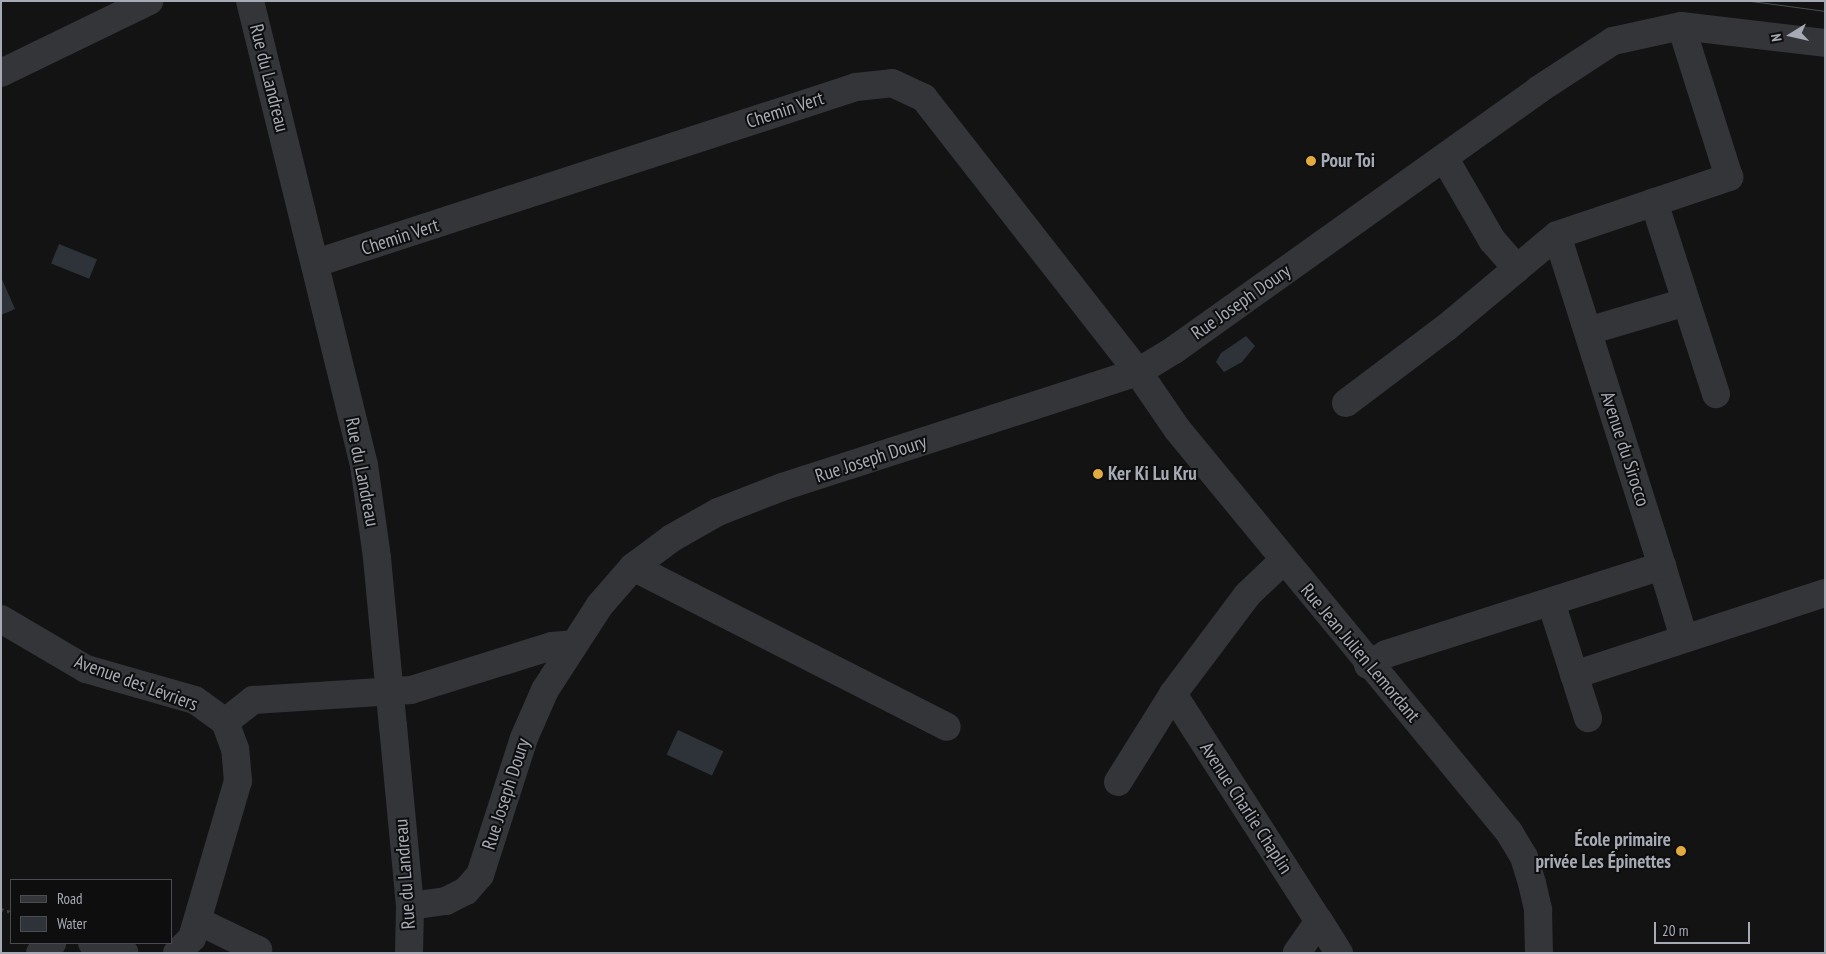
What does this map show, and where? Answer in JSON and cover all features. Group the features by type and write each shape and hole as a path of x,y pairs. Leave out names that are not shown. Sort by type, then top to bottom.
{"street":[{"path":"1,73 149,1"},
{"name":"Rue du Landreau","path":"250,1 316,263 364,465 377,558 410,906 409,953"},
{"path":"1346,403 1407,359 1558,234 1729,177 1681,26"},
{"name":"Rue Joseph Doury","path":"410,906 446,901 466,891 480,875 524,738 545,690 600,605 633,568 672,538 718,512 773,490 1138,372 1174,350 1445,159 1592,52 1613,41 1681,26 1825,43"},
{"name":"Chemin Vert","path":"316,263 856,86 892,83 924,98 1138,372"},
{"path":"1445,159 1492,240 1517,269"},
{"path":"1654,202 1716,394"},
{"name":"Avenue du Sirocco","path":"1558,234 1684,638"},
{"path":"1588,331 1686,302"},
{"name":"Rue Jean Julien Lemordant","path":"1138,372 1177,428 1368,665 1492,810 1524,857 1538,910 1539,953"},
{"path":"1118,782 1173,694 1248,594 1284,560"},
{"path":"1368,665 1386,654 1662,566"},
{"path":"633,568 947,727"},
{"path":"1574,675 1825,593"},
{"path":"1551,602 1588,718"},
{"name":"Avenue des Lévriers","path":"1,619 86,669 195,700 225,722"},
{"path":"177,953 192,938 238,781 235,749 225,722 253,700 389,692 425,687 552,646 573,644"},
{"name":"Avenue Charlie Chaplin","path":"1173,694 1339,953"},
{"path":"198,921 258,950 258,953"},
{"path":"1297,953 1319,921"},
{"path":"40,953 51,944"},
{"path":"95,944 124,953"}],"water":[{"path":"59,244 97,259 89,279 51,263"},
{"path":"1,277 15,309 1,315"},
{"path":"1246,336 1255,346 1242,362 1224,372 1216,362 1221,353"},
{"path":"678,730 723,751 712,776 667,754"}],"tram line":[{"path":"1751,1 1825,11"}],"place":[{"name":"Pour Toi","path":"1311,161"},
{"name":"Ker Ki Lu Kru","path":"1098,474"},
{"name":"École primaire privée Les Épinettes","path":"1681,851"}]}
